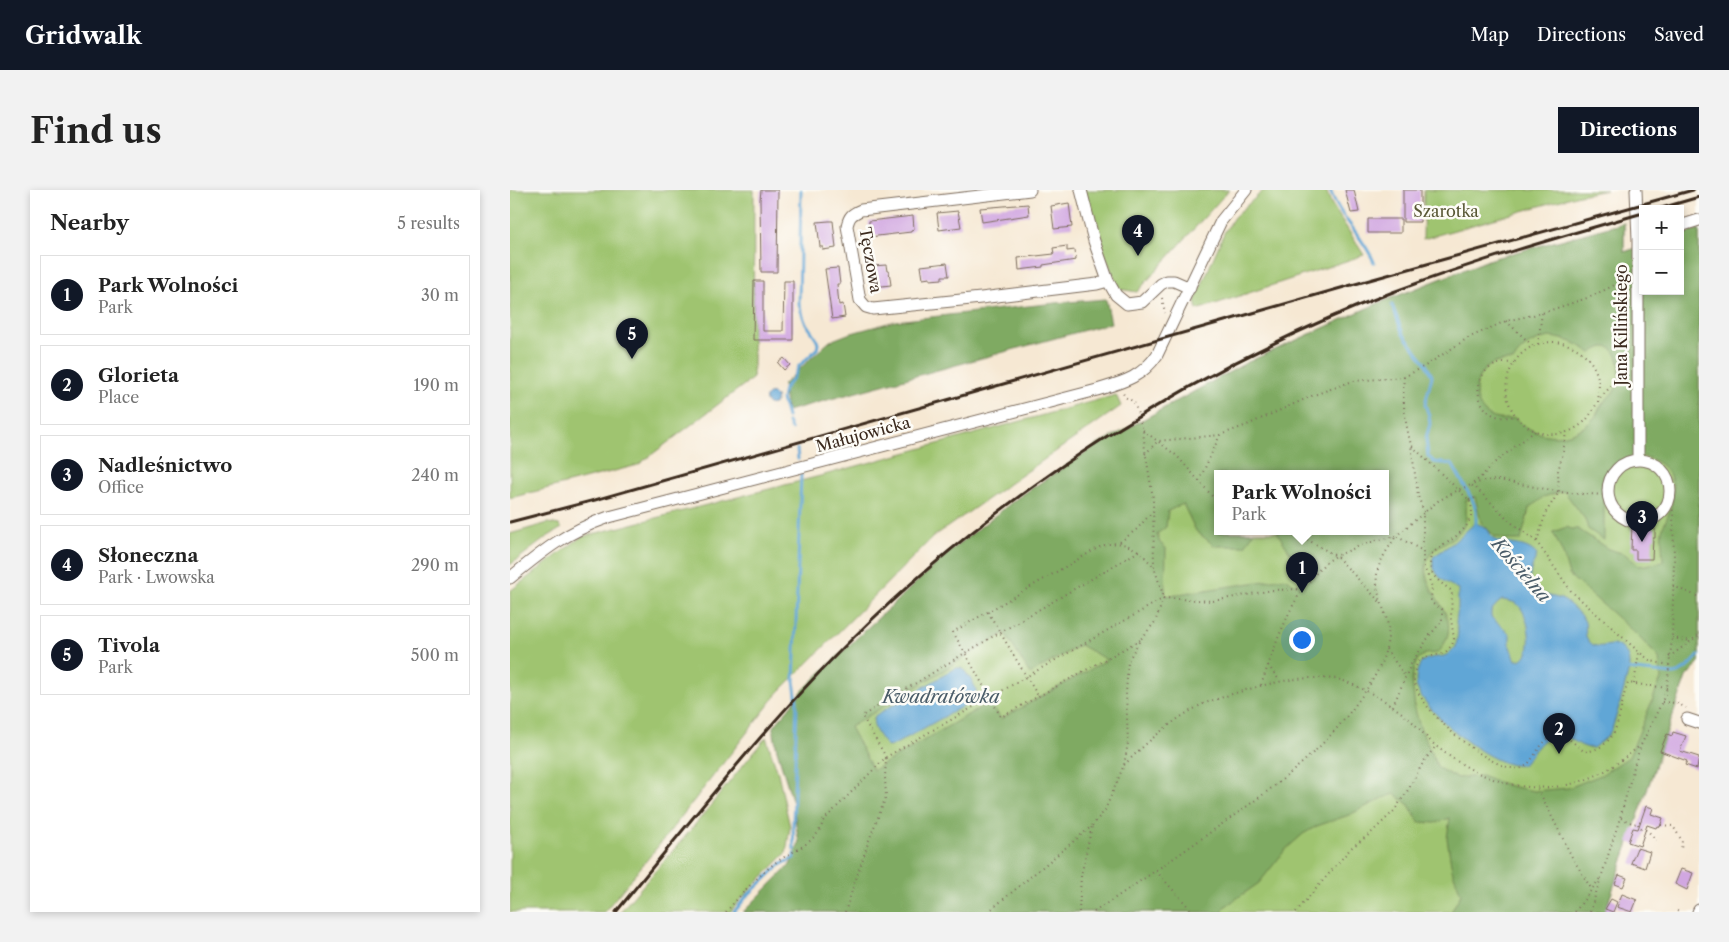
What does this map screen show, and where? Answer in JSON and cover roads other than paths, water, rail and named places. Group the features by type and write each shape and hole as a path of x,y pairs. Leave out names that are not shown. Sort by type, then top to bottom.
{"street":[{"name":"Tęczowa","path":"1030,190 861,210 854,213 849,217 847,226 860,300 866,307 873,309 1010,295 1108,281"},
{"path":"1081,190 1094,241 1108,281 1116,295 1127,304 1142,302 1161,284 1167,281 1174,281 1190,288"},
{"name":"Małujowicka","path":"510,578 566,535 609,517 1119,384 1137,376 1150,366 1163,345 1221,221 1246,190"},
{"name":"Jana Kilińskiego","path":"1636,190 1639,227"},
{"path":"1684,225 1699,220"},
{"name":"Jana Kilińskiego","path":"1638,459 1637,272 1639,250"},
{"path":"1638,459 1648,460 1657,464 1669,480 1671,490 1670,500 1664,511 1655,518 1643,522 1631,521 1620,516 1612,506 1608,495 1609,482 1615,470 1625,462 1638,459"},
{"path":"1687,719 1699,723"}],"water":[{"path":"771,393 777,399 771,405 765,399"},
{"path":"1475,523 1486,528 1494,539 1523,546 1533,551 1537,555 1530,577 1531,585 1534,589 1542,594 1561,599 1574,609 1584,619 1586,637 1591,643 1597,646 1617,645 1623,649 1628,658 1629,671 1612,729 1607,737 1593,748 1582,746 1561,734 1554,735 1542,742 1523,765 1511,764 1496,759 1463,738 1434,712 1423,699 1416,682 1420,665 1427,659 1446,655 1456,647 1458,589 1439,577 1433,563 1433,557 1454,542","holes":["1502,600 1517,604 1522,609 1525,617 1528,626 1529,646 1523,659 1516,660 1510,647 1510,634 1491,617 1491,611"]},
{"name":"Kwadratówka","path":"956,668 964,670 974,685 976,696 974,700 888,747 874,727 876,715"}],"waterway":[{"path":"787,417 782,399 784,389 793,378 799,366 817,349 818,344 805,322 799,305 801,190"},
{"name":"Kościelna","path":"1330,190 1339,209 1364,244 1374,262"},
{"name":"Kościelna","path":"1392,305 1403,334 1425,362 1432,376 1425,404 1430,424 1426,438 1428,456 1434,462 1452,464 1472,499 1476,510 1476,527"},
{"path":"788,422 791,429"},
{"path":"797,449 798,459"},
{"path":"794,850 797,702 794,681 801,475"},
{"name":"Kościelna","path":"1626,669 1673,674 1684,669 1699,655"},
{"path":"734,912 747,896 780,865 794,858 794,854"}],"railway":[{"path":"510,522 595,500 1693,190"},
{"path":"1672,205 1699,197"},
{"path":"616,912 702,806 822,669 912,582 974,531 1039,482 1106,437 1176,395 1247,357 1319,322 1393,292 1455,270 1639,214"}],"place":[{"name":"Słoneczna","path":"1138,256"},
{"name":"Tivola","path":"632,359"},
{"name":"Nadleśnictwo","path":"1642,542"},
{"name":"Park Wolności","path":"1302,593"},
{"name":"Glorieta","path":"1559,754"}],"park label":[{"name":"Szarotka","path":"1446,211"}]}
